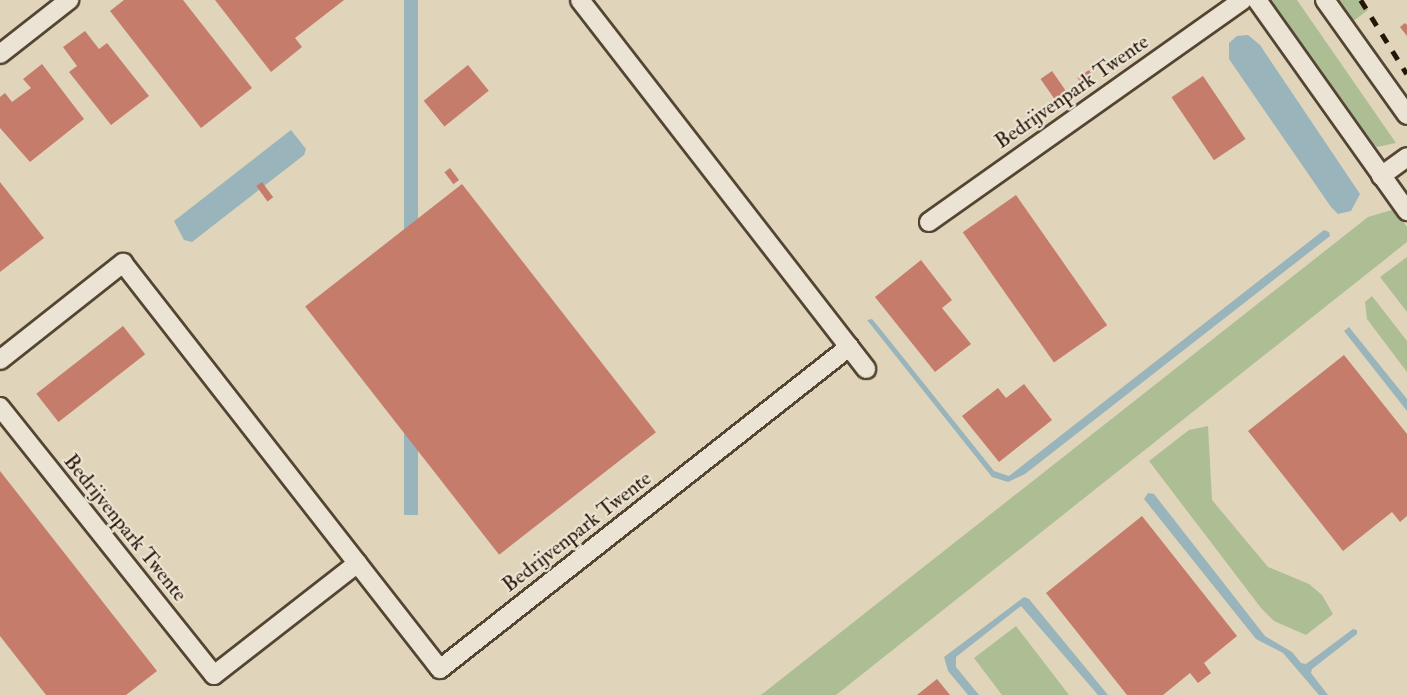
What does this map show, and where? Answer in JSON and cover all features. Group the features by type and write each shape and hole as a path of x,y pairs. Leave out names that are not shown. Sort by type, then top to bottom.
{"street":[{"path":"0,54 69,0"},
{"path":"580,0 866,369"},
{"name":"Bedrijvenpark Twente","path":"929,222 1242,0"},
{"path":"1257,0 1407,211"},
{"path":"1325,0 1407,115"},
{"path":"1382,176 1407,157"},
{"name":"Bedrijvenpark Twente","path":"0,360 123,263 440,669 849,347"},
{"name":"Bedrijvenpark Twente","path":"0,407 214,675 358,563"}],"green space":[{"path":"1269,0 1297,0 1396,143 1377,147 1363,138"},
{"path":"1337,0 1363,0 1368,10 1352,22"},
{"path":"1395,209 1407,227 1407,242 836,695 761,695 1368,217"},
{"path":"1407,257 1407,312 1380,277"},
{"path":"1372,296 1407,341 1407,372 1367,319 1365,302"},
{"path":"1208,426 1212,500 1268,567 1309,584 1322,595 1333,614 1306,635 1274,621 1261,608 1149,461 1189,430"},
{"path":"1016,626 1069,695 1002,695 974,658"}],"water":[{"path":"404,0 418,0 418,515 404,515"},
{"path":"1248,35 1260,45 1360,194 1351,211 1338,214 1331,207 1229,59 1229,43 1237,36"},
{"path":"291,130 306,149 304,155 192,242 184,240 174,221"},
{"path":"1324,230 1329,232 1330,236 1025,474 1008,482 992,477 867,320 872,319 994,471 1009,476"},
{"path":"1349,327 1407,399 1407,411 1344,331"},
{"path":"1148,493 1154,494 1265,636 1292,652 1301,663 1306,664 1353,629 1357,630 1357,634 1312,669 1311,673 1328,695 1319,695 1283,653 1256,639 1144,499"},
{"path":"1024,597 1029,599 1108,695 1098,695 1021,606 956,657 956,667 979,695 968,695 948,671 944,657"}],"building":[{"path":"124,0 183,0 252,88 201,128 110,11"},
{"path":"215,0 344,0 295,38 302,47 271,72"},
{"path":"1405,23 1407,25 1407,36 1400,27"},
{"path":"85,31 99,49 107,43 149,96 111,125 69,72 77,66 63,47"},
{"path":"42,64 84,119 30,162 0,128 0,97 5,93 12,102 31,88 23,79"},
{"path":"468,65 489,91 444,127 424,101"},
{"path":"1089,70 1093,76 1081,84 1077,78"},
{"path":"1052,71 1068,94 1057,102 1041,79"},
{"path":"1203,76 1245,139 1214,160 1171,97"},
{"path":"450,168 459,180 453,184 444,172"},
{"path":"0,182 44,238 0,272"},
{"path":"262,182 273,197 268,201 256,186"},
{"path":"462,184 656,432 499,555 305,307"},
{"path":"1016,195 1107,325 1054,363 963,232"},
{"path":"921,260 952,300 942,308 971,344 935,372 875,297"},
{"path":"123,326 145,354 58,422 36,394"},
{"path":"1344,355 1407,434 1407,516 1400,522 1392,512 1343,551 1248,431"},
{"path":"1024,384 1052,420 999,462 962,416 998,388 1006,398"},
{"path":"0,471 157,671 126,695 46,695 0,636"},
{"path":"1142,516 1237,636 1204,663 1211,673 1198,683 1190,673 1163,695 1127,695 1046,593"},
{"path":"937,679 950,695 917,695"}],"railway":[{"path":"1361,0 1407,74"}]}
